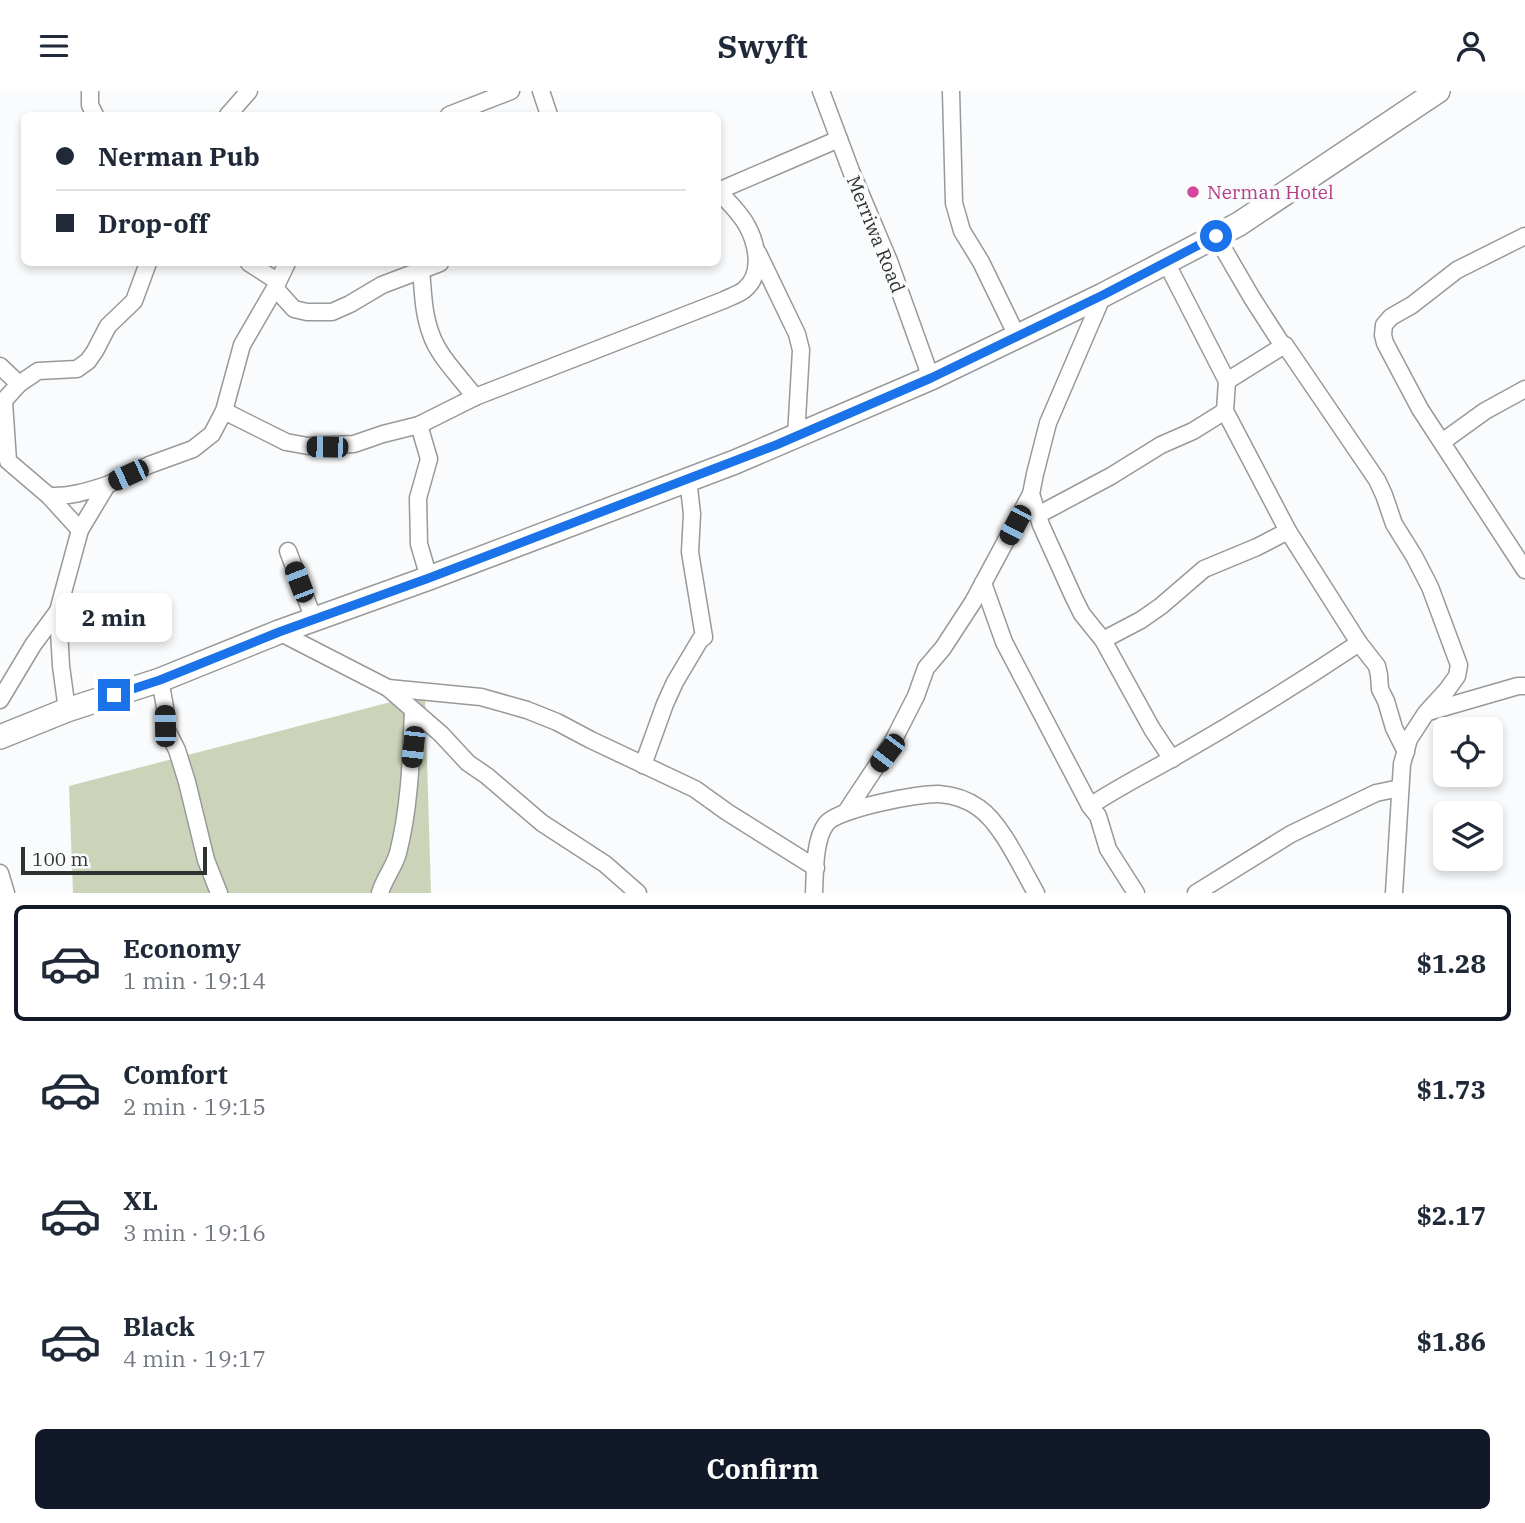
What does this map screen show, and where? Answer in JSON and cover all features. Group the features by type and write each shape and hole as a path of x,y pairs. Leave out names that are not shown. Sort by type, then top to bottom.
{"highway":[{"path":"0,737 67,710 160,680 279,632 688,479 931,378 1103,295 1239,224 1438,91"}],"street":[{"path":"90,91 90,105 94,112"},
{"path":"231,112 249,91"},
{"path":"457,112 511,91"},
{"path":"541,91 548,112"},
{"name":"Merriwa Road","path":"821,91 931,378"},
{"path":"950,91 954,203 962,230 981,262 1017,336"},
{"path":"721,190 839,139"},
{"path":"721,194 747,225 797,334 801,350 796,436"},
{"path":"1216,236 1283,346 1285,345 1365,460 1384,495 1394,524 1430,587 1459,665 1457,676 1426,713 1409,739 1402,764 1394,893"},
{"path":"1525,236 1457,270 1412,305 1391,317 1384,325 1383,335 1420,408 1525,570"},
{"path":"224,411 286,442 308,446 354,444 419,425 475,397 744,290 756,269 757,251"},
{"path":"1166,262 1227,381 1224,411 1288,531 1359,643 1377,666 1380,689 1406,752"},
{"path":"80,530 49,496 4,460 2,403 19,384 38,370 77,369 88,361 108,325 134,301 147,266"},
{"path":"253,266 276,285 294,309 307,312 332,312 382,285 430,266"},
{"path":"49,496 83,493 107,485 149,465 193,449 212,434 224,411 242,345 286,266"},
{"path":"421,269 424,308 431,336 436,347 475,397"},
{"path":"846,812 893,741 916,696 926,669 959,624 1031,494 1048,423 1103,295"},
{"path":"1227,381 1283,346"},
{"path":"0,366 19,384"},
{"path":"1442,442 1485,411 1525,389"},
{"path":"1038,515 1161,445 1193,431 1224,411"},
{"path":"419,425 429,459 418,498 419,544 429,578"},
{"path":"643,765 675,682 704,636 690,552 692,514 688,479"},
{"path":"67,710 58,611 80,530 107,485"},
{"path":"1031,494 1082,614 1103,640 1152,729 1172,759"},
{"path":"1103,640 1161,606 1204,569 1288,531"},
{"path":"288,551 314,620"},
{"path":"983,583 1004,642 1090,806 1098,816 1108,849 1136,893"},
{"path":"0,700 33,645 58,611"},
{"path":"279,632 388,688 441,734 468,763 488,775 542,823 605,864 638,893"},
{"path":"1090,806 1172,759 1359,643"},
{"path":"160,680 165,726 177,750 206,860 219,893"},
{"path":"1426,713 1525,685"},
{"path":"388,688 481,697 527,709 704,795 816,868"},
{"path":"380,893 397,857 404,828 413,747 413,710"},
{"path":"1196,893 1291,834 1376,793 1400,787"},
{"path":"814,893 818,848 824,827 831,819 865,807 929,794 954,796 980,808 1006,841 1035,893"},
{"path":"0,873 6,893"}],"green space":[{"path":"425,693 431,893 73,893 69,786"}],"place":[{"name":"Nerman Hotel","path":"1193,192"}],"route":[{"path":"114,695 160,680 279,632 429,578 776,445 931,378 1103,295 1216,236"}]}
